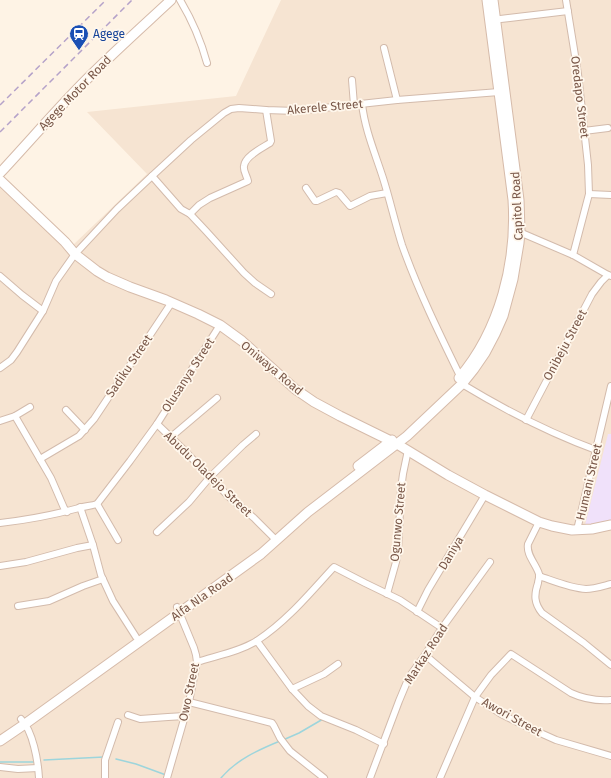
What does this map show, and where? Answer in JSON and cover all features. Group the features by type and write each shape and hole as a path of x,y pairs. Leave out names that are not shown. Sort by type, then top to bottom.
{"main road":[{"name":"Agege Motor Road","path":"0,173 87,79 171,0"},
{"name":"Capitol Road","path":"394,442 416,428 461,380 474,369 485,353 503,316 517,259 519,200 493,20 486,0"},
{"name":"Capitol Road","path":"494,0 493,20 499,92 513,200 514,219 517,231"},
{"name":"Oniwaya Road","path":"0,180 65,242 75,254 87,263 107,277 172,302 220,325 242,341 295,389 314,402 394,442 448,475 539,522 552,526 577,530 611,525"},
{"name":"Alfa Nla Road","path":"0,734 23,722 275,539 394,442"},
{"name":"Alfa Nla Road","path":"0,741 136,636 178,610"}],"street":[{"path":"180,0 198,35 207,63"},
{"name":"Oredapo Street","path":"566,0 578,74 588,165 589,194 573,255"},
{"path":"493,20 568,11"},
{"path":"384,48 397,100"},
{"path":"352,80 354,105"},
{"name":"Akerele Street","path":"0,368 11,360 17,352 42,311 56,281 75,254 117,209 152,176 191,140 231,109 239,108 296,111 397,100 499,92"},
{"path":"362,104 364,121 395,222 410,264 427,306 461,380 492,402 526,420 596,450"},
{"path":"190,214 199,205 210,198 248,181 244,173 244,166 246,162 254,153 271,141 266,110"},
{"path":"584,131 608,128"},
{"path":"152,176 182,209 190,214 244,273 271,294"},
{"path":"306,188 315,201 336,192 339,193 350,206 364,198 387,193"},
{"path":"589,194 611,195"},
{"path":"517,231 573,255 609,276"},
{"path":"0,276 42,311"},
{"name":"Onibeju Street","path":"526,420 592,294 601,282 609,276"},
{"name":"Sadiku Street","path":"40,459 79,436 85,430 94,419 172,302"},
{"name":"Olusanya Street","path":"97,504 157,424 220,325"},
{"name":"Humani Street","path":"577,530 611,386"},
{"path":"171,437 217,398"},
{"path":"0,421 15,416 30,407"},
{"path":"66,410 85,430"},
{"path":"15,416 51,478 64,508 68,512"},
{"name":"Abudu Oladejo Street","path":"157,424 229,497 254,518 275,539"},
{"path":"157,532 189,502 210,477 256,434"},
{"name":"Ogunwo Street","path":"387,594 398,551 402,482 408,450"},
{"name":"Daniya","path":"417,612 428,590 485,495"},
{"path":"0,523 68,512 97,504 118,540"},
{"path":"80,508 103,579 113,601 136,636"},
{"path":"539,522 527,548 540,576 535,594 538,608 542,613 584,643 611,665"},
{"path":"0,566 26,562 93,545"},
{"name":"Markaz Road","path":"370,778 410,677 442,628 490,562"},
{"path":"197,662 241,648 257,641 304,600 334,567 365,584 400,600 442,628"},
{"path":"540,576 559,583 585,589 611,584"},
{"path":"18,606 49,601 103,579"},
{"name":"Owo Street","path":"168,775 189,702 197,662 194,648 178,610"},
{"path":"257,641 302,701 321,716 356,730 384,744"},
{"path":"440,778 475,697 491,675 511,654 571,693 602,701 611,700"},
{"name":"Awori Street","path":"425,656 475,697 501,714 527,728 556,740 611,756"},
{"path":"292,689 324,674 338,664"},
{"path":"189,702 272,723 280,738 290,751 324,778"},
{"path":"128,715 140,719 185,716"},
{"path":"23,722 36,753 39,778"},
{"path":"105,778 105,760 118,722"},
{"path":"0,767 18,769 38,768"}],"shaded area":[{"path":"281,0 611,0 611,778 0,778 0,175 1,174 14,186 73,245 147,174 87,112 236,96"},
{"path":"608,434 611,434 611,520 585,525"}],"waterway":[{"path":"283,740 299,733 323,719"},
{"path":"221,778 240,761 280,741"},
{"path":"44,760 104,757"},
{"path":"116,759 136,764 166,775"},
{"path":"0,762 35,762"}],"railway":[{"path":"0,105 106,0"},
{"path":"0,132 132,0"}],"place":[{"name":"Agege","path":"79,51"}]}
